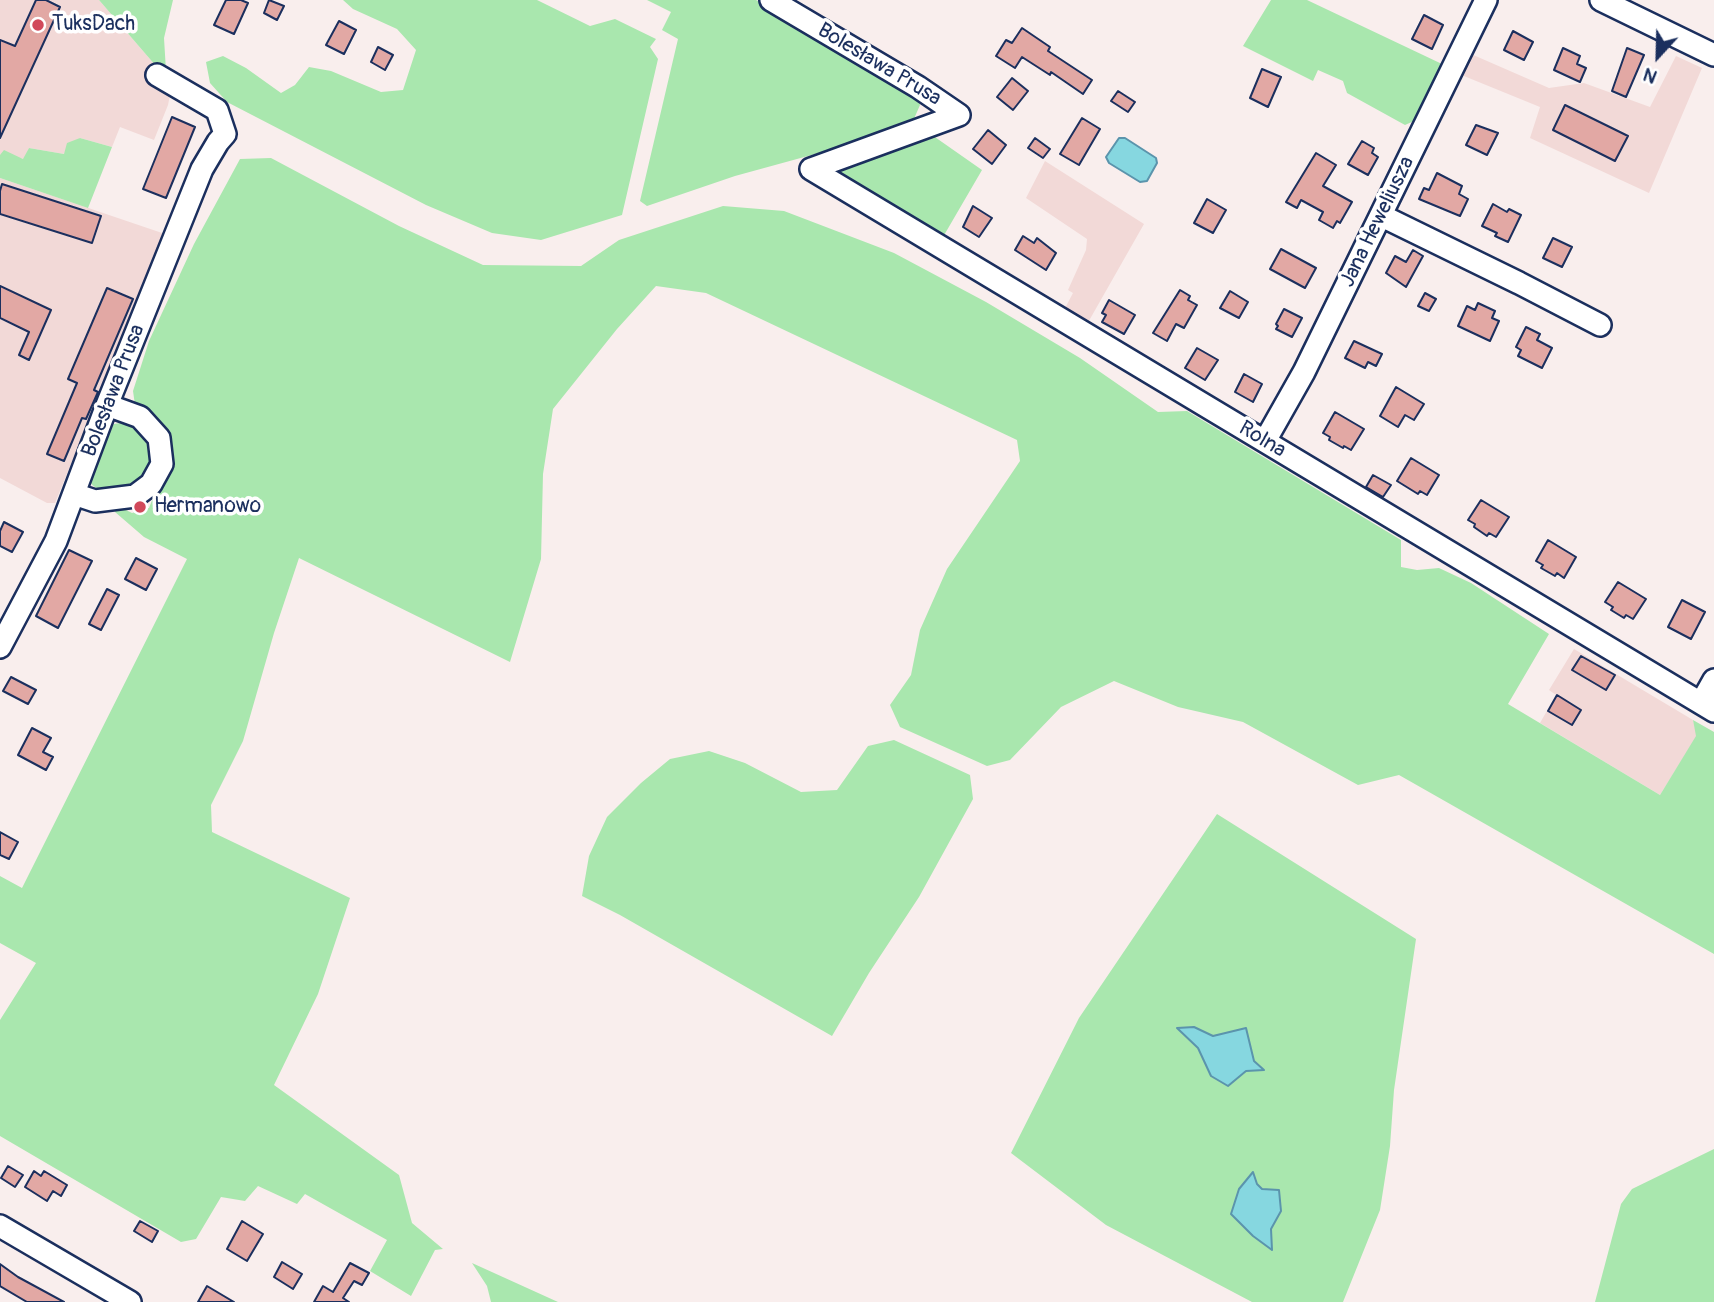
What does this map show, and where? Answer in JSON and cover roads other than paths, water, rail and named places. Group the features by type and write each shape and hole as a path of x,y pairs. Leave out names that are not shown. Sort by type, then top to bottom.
{"street":[{"name":"Bolesława Prusa","path":"772,0 918,87 959,115 811,169"},
{"name":"Jana Heweliusza","path":"1265,442 1304,372 1382,216 1486,0"},
{"path":"1601,0 1714,55"},
{"name":"Bolesława Prusa","path":"0,647 56,541 107,405 202,169 225,134 217,110 157,75"},
{"name":"Rolna","path":"811,169 1708,707"},
{"path":"1382,216 1600,326"},
{"path":"74,494 95,501 135,496 151,484 162,464 159,438 140,417 107,405"},
{"path":"1708,707 1714,680"},
{"path":"0,1226 130,1302"}],"water":[{"path":"1119,138 1125,138 1156,158 1157,163 1147,181 1140,182 1109,163 1106,157"},
{"path":"1194,1027 1213,1036 1246,1028 1254,1061 1264,1070 1246,1071 1228,1086 1211,1076 1198,1048 1177,1028"},
{"path":"1253,1172 1262,1189 1279,1190 1281,1211 1271,1229 1272,1250 1231,1214 1239,1189"}],"place":[{"name":"TuksDach","path":"38,25"},
{"name":"Hermanowo","path":"140,507"}]}
